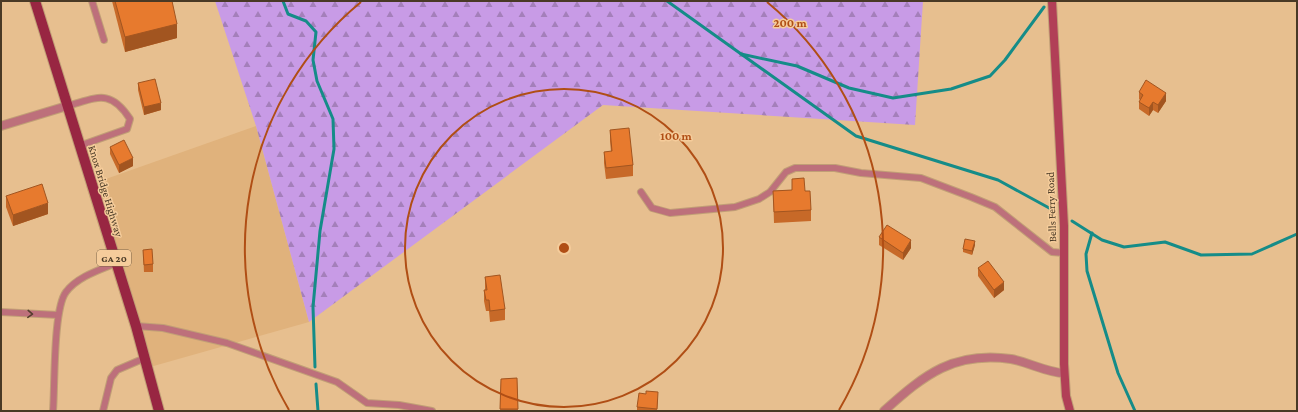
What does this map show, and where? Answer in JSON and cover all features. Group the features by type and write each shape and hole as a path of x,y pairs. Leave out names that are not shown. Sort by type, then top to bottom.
{"main road":[{"name":"Knox Bridge Highway","path":"35,1 136,326 158,411"},
{"name":"Bells Ferry Road","path":"1052,1 1064,253 1064,373 1070,411"}],"street":[{"path":"1,126 67,106"},
{"path":"884,411 906,391 931,373 951,364 976,357 1012,360 1064,373"}],"lane":[{"path":"92,1 104,40"},
{"path":"67,106 96,98 112,98 122,107 130,119 127,129 79,146"},
{"path":"641,192 652,208 670,213 736,207 759,199 770,192 786,172 795,168 835,168 861,173 921,178 995,207 1052,252 1064,253"},
{"path":"53,411 58,315 65,294 72,285 116,262"},
{"path":"1,312 58,315"},
{"path":"136,326 163,328 227,343 338,382 367,403 399,405 432,411"},
{"path":"103,411 111,378 117,370 145,358"}],"shaded area":[{"path":"256,126 309,322 143,369 86,186"}],"green space":[{"path":"215,1 923,1 915,125 603,105 309,322 256,126"}],"building":[{"path":"115,1 172,1 177,24 125,37"},
{"path":"155,79 161,103 144,107 138,83"},
{"path":"1146,80 1166,93 1158,105 1153,102 1149,108 1139,102 1143,95 1139,92"},
{"path":"629,128 633,165 606,168 604,152 612,151 610,130"},
{"path":"124,140 133,158 119,165 110,147"},
{"path":"804,178 805,191 810,191 811,210 774,212 773,191 792,190 792,179"},
{"path":"42,184 48,203 13,215 6,196"},
{"path":"887,225 911,240 903,253 879,237"},
{"path":"965,239 975,241 972,251 963,249"},
{"path":"152,249 153,264 144,265 143,250"},
{"path":"988,261 1004,282 994,290 978,268"},
{"path":"500,275 505,309 490,311 489,300 486,300 484,290 487,290 485,277"},
{"path":"517,378 518,409 500,409 501,379"},
{"path":"646,391 658,392 657,409 637,407 639,393 646,394"}],"waterway":[{"path":"283,1 288,14 306,21 316,32 313,60 317,81 333,119 334,149 320,231 313,307 315,367"},
{"path":"667,1 856,136 998,180 1051,209"},
{"path":"741,54 797,66 849,88 893,98 951,89 990,76 1005,60 1044,7"},
{"path":"1072,221 1102,240 1124,247 1165,242 1201,255 1252,254 1297,234"},
{"path":"1092,233 1086,254 1087,271 1118,373 1135,411"},
{"path":"316,384 318,411"}]}
